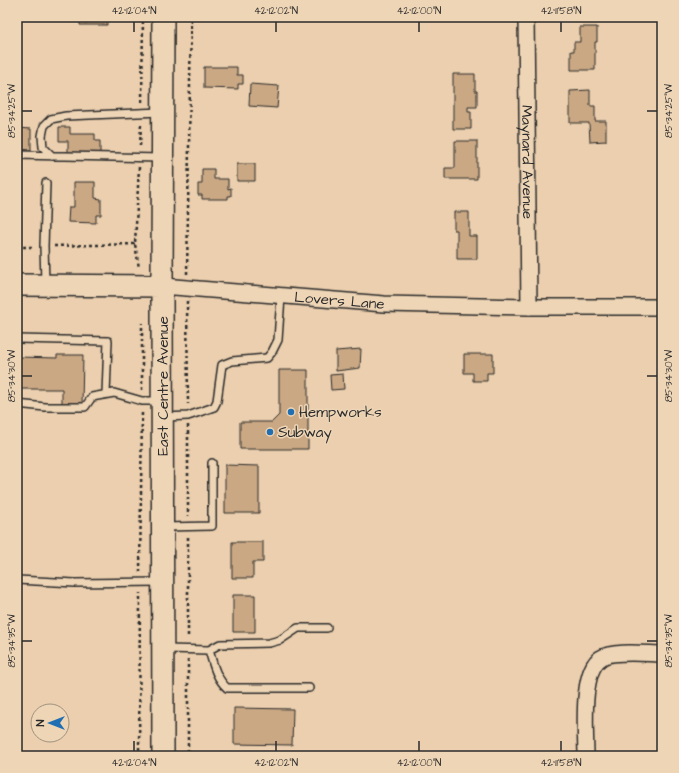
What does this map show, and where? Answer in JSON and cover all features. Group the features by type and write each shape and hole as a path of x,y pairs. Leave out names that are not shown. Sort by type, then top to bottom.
{"main road":[{"name":"East Centre Avenue","path":"163,17 163,158 153,286 163,409 163,756"},
{"name":"Lovers Lane","path":"17,285 153,286"}],"street":[{"name":"Maynard Avenue","path":"526,17 529,307"},
{"name":"Lovers Lane","path":"153,286 384,304 529,307 662,307"},
{"path":"586,756 586,696 591,671 596,663 601,658 616,654 662,654"}],"lane":[{"path":"52,156 43,147 42,136 44,126 51,119 66,116 163,112"},
{"path":"17,156 163,158"},
{"path":"46,183 44,246 46,285"},
{"path":"17,404 45,407 85,407 92,397 114,393 188,416 214,407 217,401 222,365 232,361 266,358 272,352 278,340 281,296"},
{"path":"17,339 108,341 106,394"},
{"path":"163,527 212,526 212,463"},
{"path":"17,580 76,583 163,582"},
{"path":"163,649 209,650 220,644 269,643 280,640 298,628 327,628"},
{"path":"209,650 216,674 221,683 227,688 309,688"}],"path":[{"path":"143,17 142,113 135,244 153,286"},
{"path":"188,756 187,288 191,17"},
{"path":"17,247 135,244"},
{"path":"139,756 142,318"}],"building":[{"path":"80,17 107,17 107,25 80,25"},
{"path":"580,27 597,27 597,42 595,42 595,70 571,70 571,51 574,51 574,42 580,42"},
{"path":"204,67 237,67 237,75 243,75 243,84 238,84 238,89 204,88"},
{"path":"453,74 475,74 477,107 468,107 468,112 471,112 471,129 453,129"},
{"path":"250,84 279,86 277,108 249,106"},
{"path":"590,90 590,106 595,106 595,121 606,121 606,141 590,142 589,123 570,123 570,91"},
{"path":"59,127 70,127 70,134 95,134 95,141 100,141 100,153 68,153 68,141 59,141"},
{"path":"17,128 31,129 31,150 17,149"},
{"path":"455,141 477,141 477,179 445,179 445,168 455,168"},
{"path":"237,164 255,164 255,181 237,181"},
{"path":"202,169 214,169 214,179 228,179 228,189 231,188 231,196 228,196 228,199 202,199 202,195 198,195 198,184 202,184"},
{"path":"74,182 95,182 95,198 101,199 101,215 96,215 96,223 68,222 69,207 74,207"},
{"path":"454,212 469,212 469,236 477,236 477,259 457,259 457,230 454,230"},
{"path":"361,349 360,368 336,371 336,351"},
{"path":"464,354 493,354 493,373 487,373 487,381 473,381 473,373 464,373"},
{"path":"57,355 83,355 82,405 62,405 62,389 17,389 17,357 57,358"},
{"path":"279,370 308,370 308,449 240,449 240,422 272,422 279,415"},
{"path":"343,374 344,389 331,390 330,375"},
{"path":"225,465 259,466 259,513 225,513"},
{"path":"232,542 263,542 263,562 253,562 253,578 232,578"},
{"path":"233,595 255,595 255,632 233,632"},
{"path":"234,708 293,709 292,745 234,744"}],"place":[{"name":"Hempworks","path":"291,412"},
{"name":"Subway","path":"270,432"}]}
